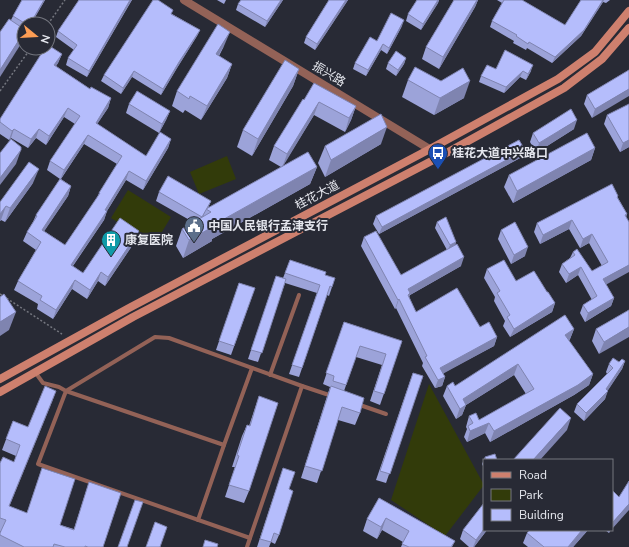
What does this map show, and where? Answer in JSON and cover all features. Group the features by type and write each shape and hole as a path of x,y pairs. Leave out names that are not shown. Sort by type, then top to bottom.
{"main road":[{"name":"桂花大道","path":"0,379 129,308 430,150 558,79 595,52 629,11"},
{"name":"桂花大道","path":"0,392 133,317 441,156 564,88 602,59 629,28"}],"street":[{"name":"振兴路","path":"184,0 441,156"}],"lane":[{"path":"270,375 299,295"},
{"path":"250,538 38,464 66,391 155,337 169,338 337,398"},
{"path":"198,520 252,368"},
{"path":"35,372 43,383 59,387 66,391 224,445"},
{"path":"247,547 302,386"},
{"path":"351,402 386,414"}],"path":[{"path":"54,16 65,0"},
{"path":"0,91 25,56"},
{"path":"0,294 71,340"}],"green space":[{"path":"227,156 236,179 199,194 190,172"},
{"path":"128,190 171,217 154,245 111,218"},
{"path":"429,384 483,483 483,486 445,536 391,500"}],"building":[{"path":"22,0 44,0 35,16 16,16 16,18 13,16"},
{"path":"79,0 130,0 89,71 68,58 77,45 58,31"},
{"path":"153,0 158,0 173,10 171,14 200,30 163,89 134,71 123,88 104,75"},
{"path":"241,0 281,0 267,21 238,4"},
{"path":"329,0 346,0 317,44 306,37"},
{"path":"417,0 438,0 423,24 408,14"},
{"path":"454,0 477,0 443,57 426,47"},
{"path":"504,0 522,0 565,25 581,0 603,0 584,30 555,57 529,42 528,44 516,36 517,35 492,21"},
{"path":"391,13 404,20 389,48 383,44 368,70 355,63 370,37 377,41"},
{"path":"9,19 16,24 16,45 0,70 0,32"},
{"path":"218,24 230,32 216,54 232,64 207,106 190,96 189,99 177,91"},
{"path":"56,50 62,54 54,65 90,89 91,87 111,98 96,123 146,156 160,132 171,139 146,181 129,171 105,210 107,211 71,265 83,273 120,218 139,231 108,277 101,272 90,290 75,280 56,310 40,300 42,296 18,281 41,242 27,232 37,216 36,215 60,179 71,186 42,230 65,245 100,193 122,156 88,135 64,170 50,161 80,116 68,108 49,136 39,129 31,139 14,129 12,131 0,122 0,119 40,56 56,56"},
{"path":"505,50 533,65 528,74 523,71 506,87 481,76 487,65 496,69"},
{"path":"396,51 406,58 398,70 388,63"},
{"path":"285,60 299,69 258,139 243,130"},
{"path":"415,67 441,81 463,68 470,81 440,98 408,80"},
{"path":"629,70 629,89 595,109 587,95"},
{"path":"314,83 356,106 349,118 319,102 287,154 274,146"},
{"path":"137,91 170,111 162,124 129,104"},
{"path":"629,104 629,140 623,143 607,115"},
{"path":"571,109 577,120 539,143 533,133"},
{"path":"381,114 387,127 331,160 325,146"},
{"path":"587,133 595,148 517,191 509,175"},
{"path":"11,139 21,147 21,150 0,178 0,153"},
{"path":"519,140 525,150 382,227 376,216"},
{"path":"308,152 317,167 189,240 182,229 211,212 206,209"},
{"path":"29,162 39,169 10,208 6,206 0,214 0,202"},
{"path":"168,176 211,201 202,217 159,192"},
{"path":"612,184 618,196 617,197 627,214 625,215 629,222 629,265 603,279 614,298 588,313 583,305 597,296 581,267 569,274 562,264 575,255 573,252 577,249 592,271 608,262 592,234 583,239 572,220 543,235 537,223"},
{"path":"446,217 456,242 450,245 437,222"},
{"path":"515,222 528,247 514,255 501,230"},
{"path":"376,231 401,275 457,244 464,257 408,289 410,293 408,295 416,312 457,288 480,327 489,322 497,337 440,368 445,377 438,380 425,357 427,356 399,299 398,300 364,237"},
{"path":"290,260 326,272 325,275 335,278 332,287 330,286 302,368 292,365 320,285 285,273"},
{"path":"504,260 516,281 534,271 555,303 514,329 507,317 510,315 497,293 500,291 487,269"},
{"path":"276,276 286,279 262,353 251,350"},
{"path":"239,283 255,288 234,346 219,341"},
{"path":"4,294 16,312 0,322 0,297"},
{"path":"629,310 629,327 604,342 596,329"},
{"path":"565,315 574,329 565,335 593,374 578,385 494,431 489,423 470,431 468,426 473,423 469,416 476,413 479,420 534,389 518,364 463,399 466,405 460,409 447,386 453,382 455,386"},
{"path":"344,322 402,341 384,394 374,391 386,354 360,346 346,385 333,381 334,376 326,373"},
{"path":"613,358 619,362 622,359 625,361 606,389 608,391 586,413 577,404 613,368 609,364"},
{"path":"413,373 423,376 390,474 380,471"},
{"path":"45,386 56,391 9,506 27,513 42,468 75,479 60,525 74,530 89,482 121,493 103,547 65,547 54,544 53,547 24,547 0,535 6,520 0,518 0,463 3,457 14,462 20,445 6,439 13,421 28,427"},
{"path":"331,386 364,398 360,413 342,407 322,471 305,466"},
{"path":"259,396 278,403 249,491 229,485 239,456 237,455 247,425 250,426"},
{"path":"560,408 571,418 534,459 514,459"},
{"path":"495,454 497,459 486,459 485,457"},
{"path":"283,468 295,472 289,489 293,491 279,535 274,533 271,542 260,539"},
{"path":"629,481 629,504 613,522 613,491 619,497"},
{"path":"379,498 455,541 451,547 409,547 402,544 409,531 386,518 381,527 367,519"},
{"path":"135,500 143,502 127,547 118,547"},
{"path":"483,504 483,530 476,540 463,530"},
{"path":"155,522 167,527 160,547 146,547"},
{"path":"529,531 581,531 568,547 544,547 527,533"},
{"path":"205,540 218,544 217,547 203,547"}],"place":[{"name":"桂花大道中兴路口","path":"438,170"},
{"name":"中国人民银行孟津支行","path":"194,243"},
{"name":"康复医院","path":"111,257"}]}
